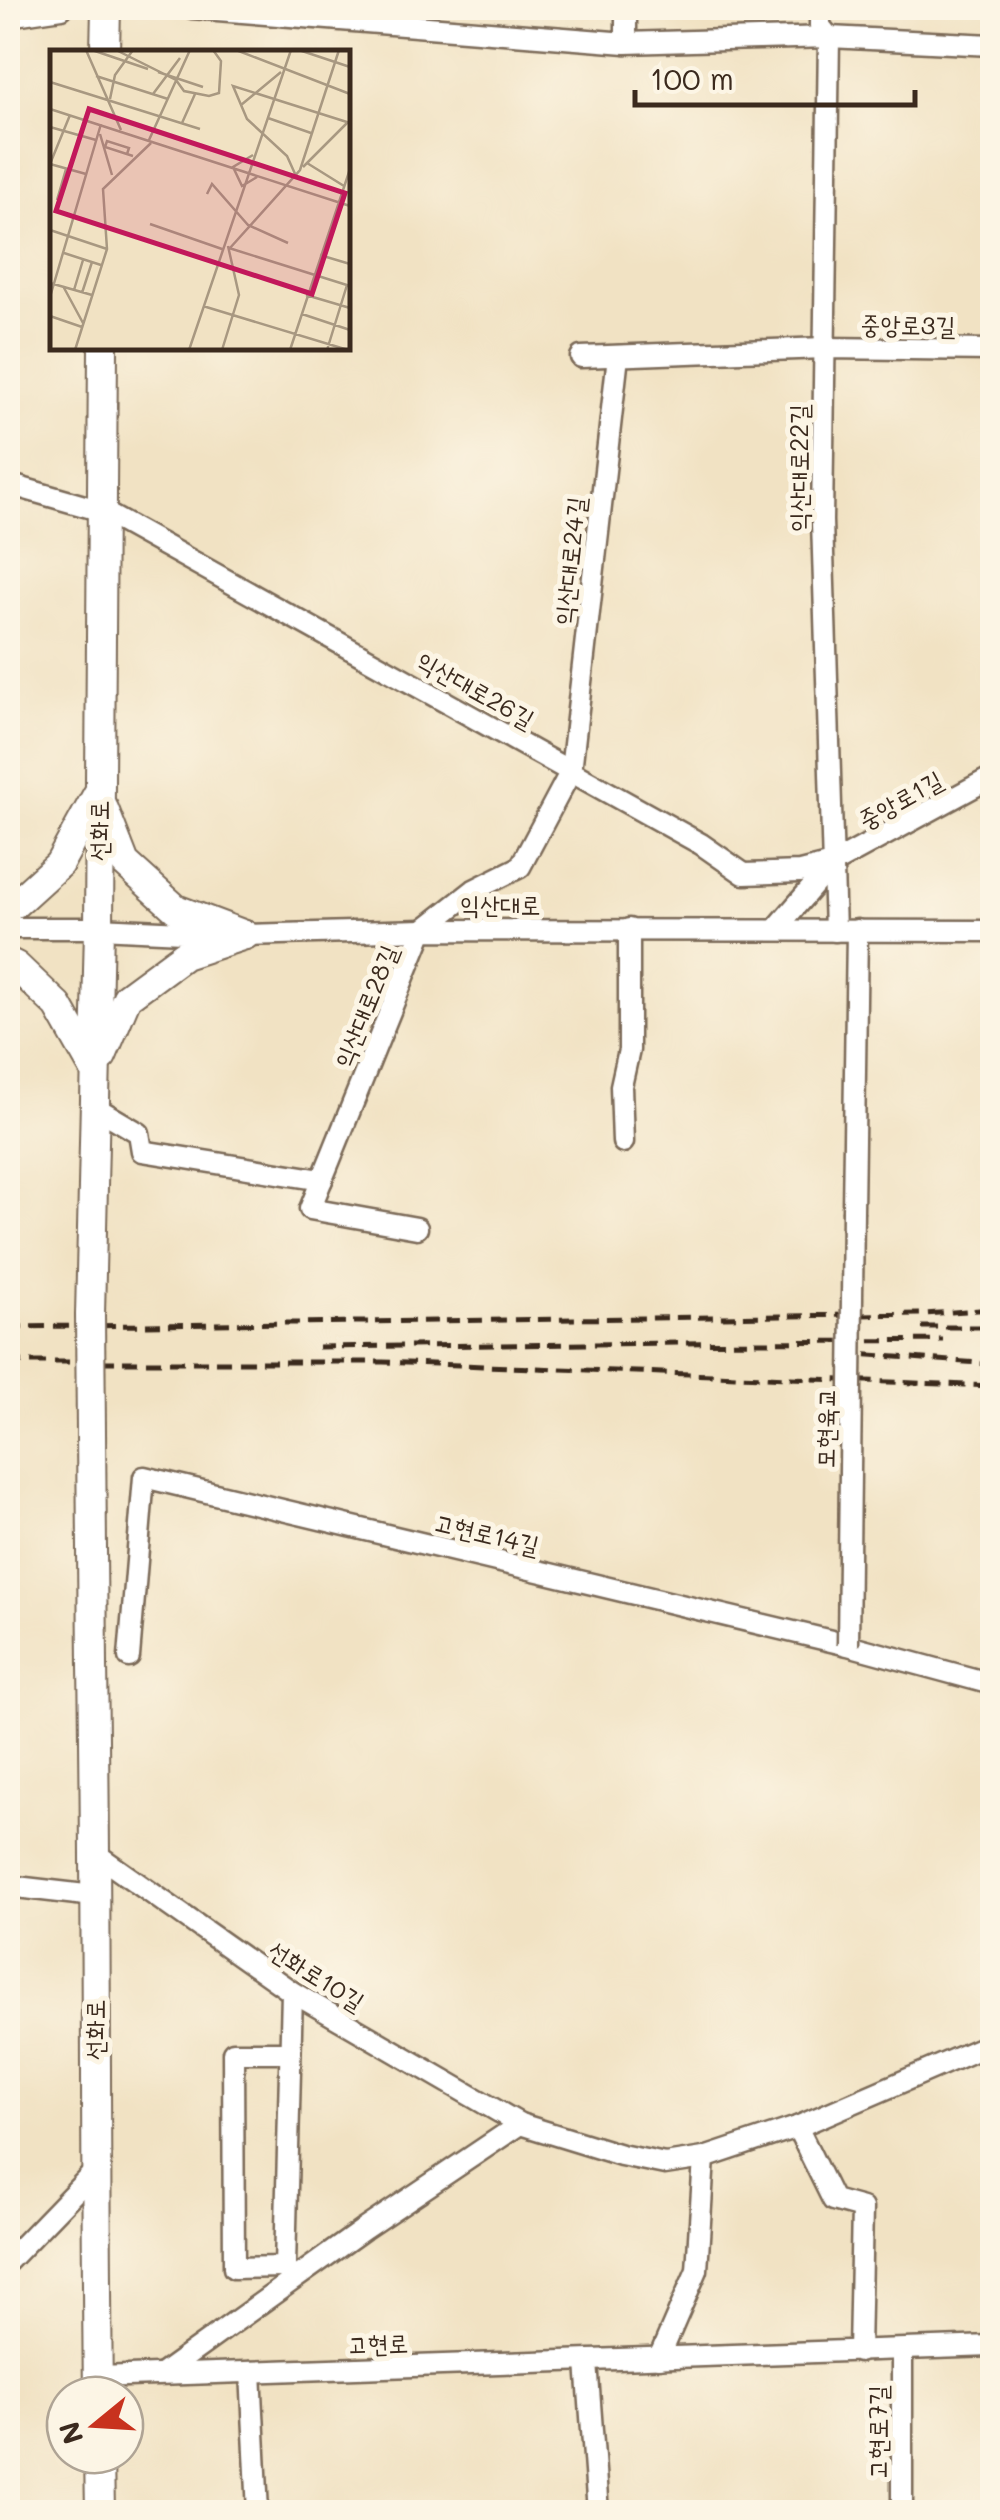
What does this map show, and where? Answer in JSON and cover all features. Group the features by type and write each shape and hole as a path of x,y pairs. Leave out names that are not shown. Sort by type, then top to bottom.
{"main road":[{"path":"105,50 106,8"},
{"name":"선화로","path":"98,2375 90,1315 99,928 103,350"},
{"path":"8,906 16,904 60,864 98,794"},
{"path":"98,794 126,863 176,909 244,936"},
{"path":"95,1071 127,997 184,955 244,936"},
{"path":"8,962 58,1006 95,1071"},
{"path":"99,2475 100,2512"}],"street":[{"path":"8,16 62,8"},
{"path":"192,8 626,42 828,37 992,45"},
{"path":"626,8 626,42"},
{"name":"익산대로22길","path":"820,8 820,26 828,37 822,521 835,931"},
{"path":"581,357 824,348"},
{"name":"중앙로3길","path":"824,348 992,350"},
{"name":"익산대로24길","path":"571,771 618,356"},
{"name":"익산대로26길","path":"8,484 102,510 701,844 744,874 800,872 832,864"},
{"name":"익산대로28길","path":"322,1180 423,930 474,890 520,867 571,771"},
{"name":"중앙로1길","path":"832,864 992,777"},
{"path":"775,930 832,864"},
{"name":"익산대로","path":"8,928 99,928 244,936 423,930 992,931"},
{"path":"623,1142 621,1086 629,1050 629,929"},
{"name":"모현육교","path":"848,1646 858,930"},
{"path":"95,1107 139,1133 142,1151 322,1180 310,1209 417,1228"},
{"name":"고현로14길","path":"129,1657 144,1477 992,1684"},
{"name":"선화로10길","path":"96,1854 292,1992 520,2124 621,2155 665,2164 704,2158 797,2128 992,2043"},
{"path":"8,1886 94,1896"},
{"path":"290,2052 233,2052 234,2268 285,2267 292,1992"},
{"path":"162,2374 364,2229 520,2124"},
{"path":"797,2128 833,2200 862,2208 859,2352"},
{"path":"659,2358 696,2270 704,2158"},
{"path":"8,2261 94,2172"},
{"name":"고현로","path":"145,2377 992,2346"},
{"name":"고현로7길","path":"902,2351 902,2512"},
{"path":"587,2362 598,2512"},
{"path":"251,2372 258,2512"}],"railway":[{"path":"8,1327 926,1314 992,1309"},
{"path":"922,1327 992,1327"},
{"path":"318,1347 943,1340"},
{"path":"843,1353 992,1364"},
{"path":"8,1362 383,1362 992,1386"}]}
